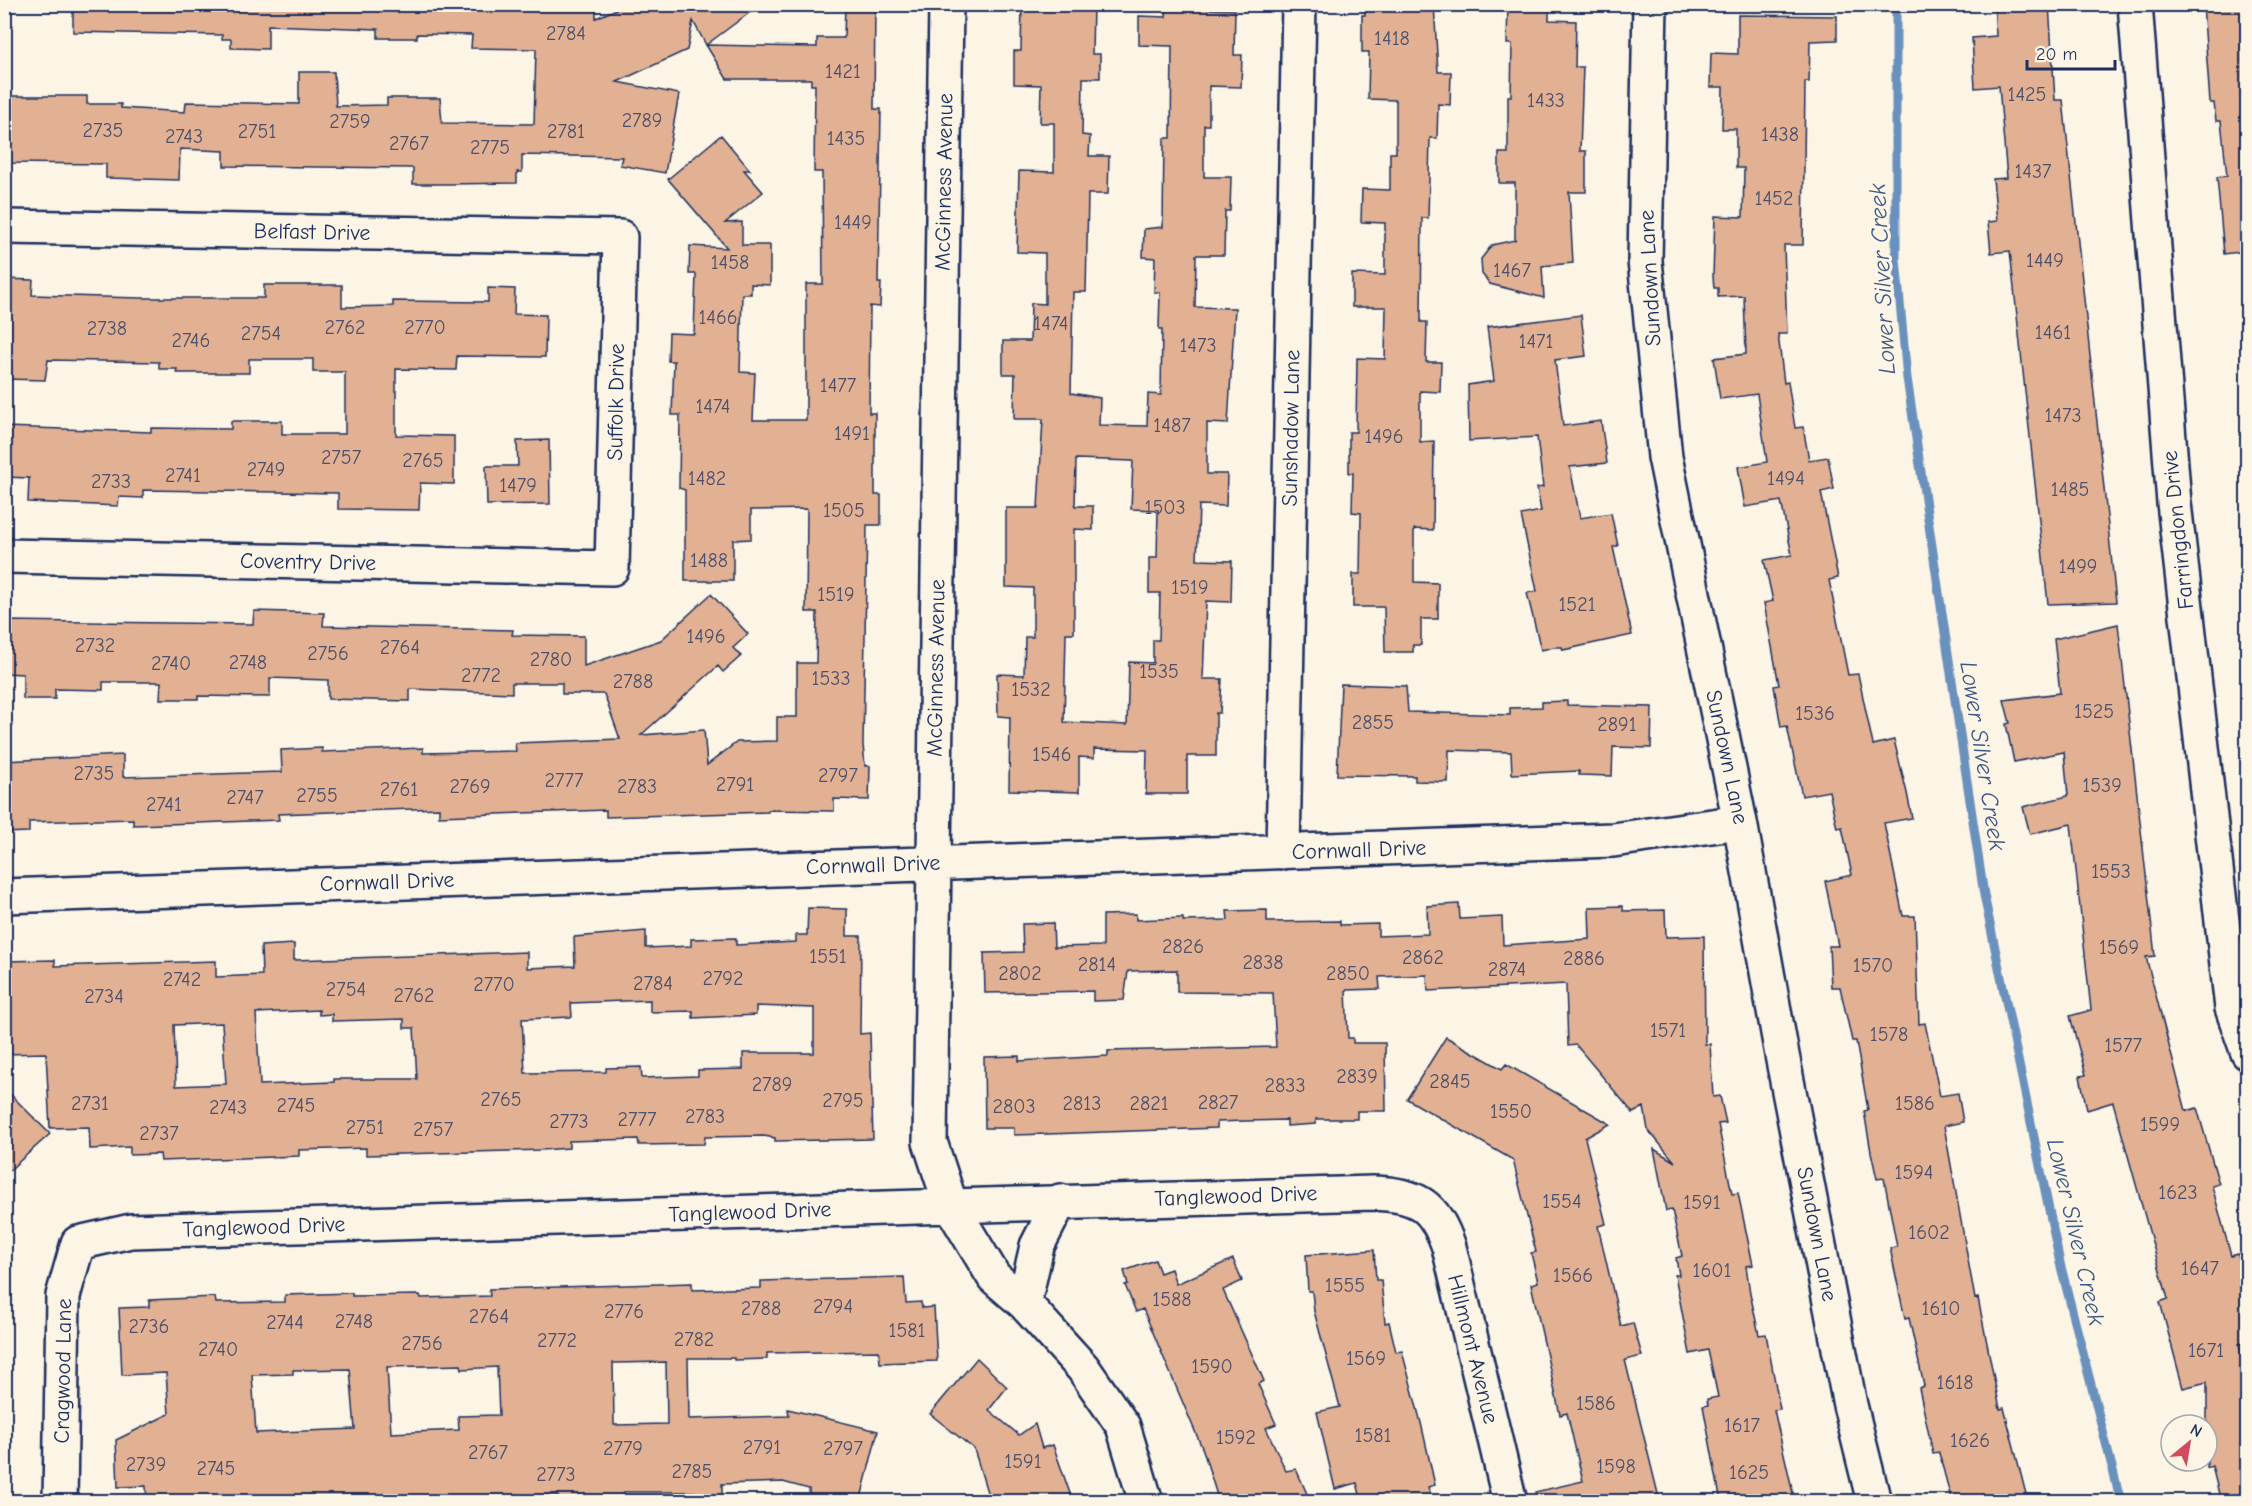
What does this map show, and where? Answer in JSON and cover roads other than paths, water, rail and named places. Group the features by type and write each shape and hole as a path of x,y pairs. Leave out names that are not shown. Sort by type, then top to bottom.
{"street":[{"name":"McGinness Avenue","path":"946,4 930,1142 951,1206 994,1277 1023,1303 1083,1368 1123,1426 1146,1502"},
{"name":"Sunshadow Lane","path":"1283,852 1299,4"},
{"name":"Sundown Lane","path":"1650,4 1645,261 1665,457 1740,822 1782,1055 1850,1405 1874,1502"},
{"name":"Farringdon Drive","path":"2135,4 2174,503 2232,1008 2247,1053"},
{"name":"Belfast Drive","path":"4,227 620,237"},
{"name":"Suffolk Drive","path":"612,568 620,237"},
{"name":"Coventry Drive","path":"4,556 612,568"},
{"name":"Cornwall Drive","path":"4,896 1613,840 1740,822"},
{"name":"Tanglewood Drive","path":"78,1243 131,1230 1060,1201 1373,1193 1399,1194 1423,1203"},
{"path":"1023,1303 1036,1246 1060,1201"},
{"name":"Hillmont Avenue","path":"1423,1203 1440,1223 1449,1247 1510,1502"},
{"name":"Cragwood Lane","path":"60,1502 63,1296 78,1243"}],"waterway":[{"name":"Lower Silver Creek","path":"1896,4 1896,259 1907,378 1984,895 2060,1263 2121,1502"}]}
